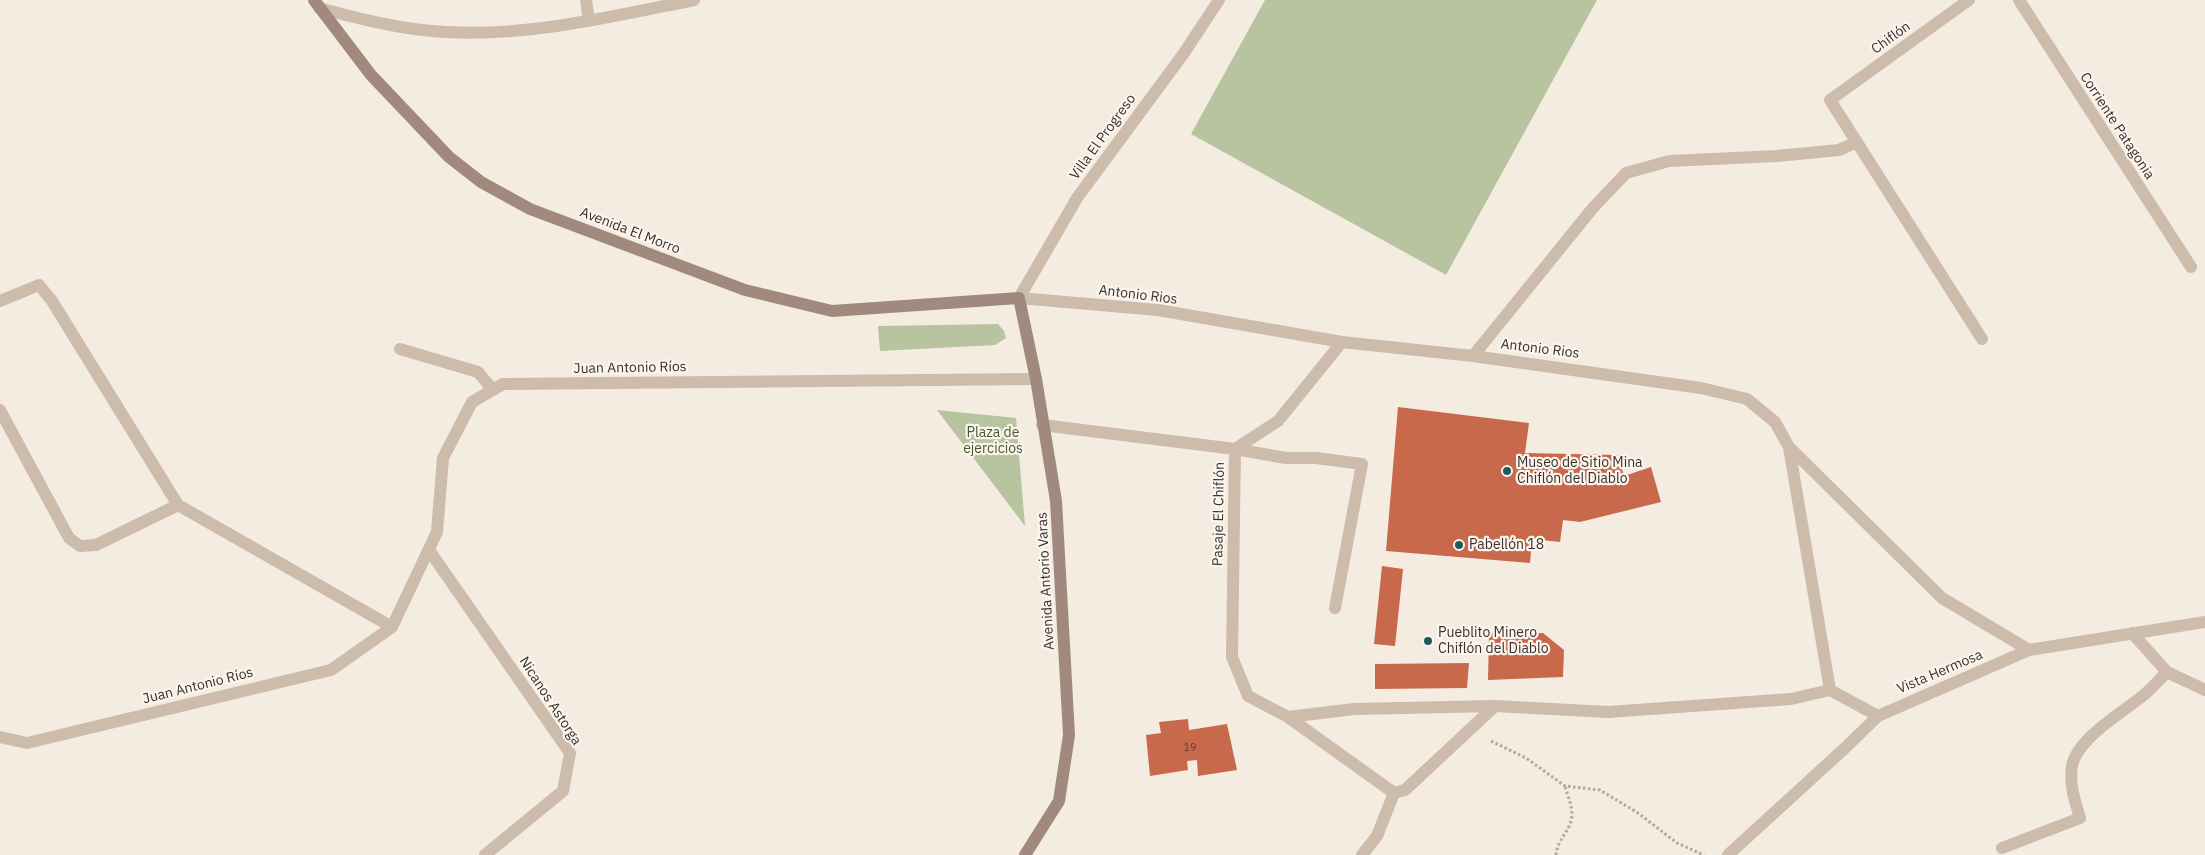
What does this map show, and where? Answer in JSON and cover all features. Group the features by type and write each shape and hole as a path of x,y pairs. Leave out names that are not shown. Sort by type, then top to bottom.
{"street":[{"path":"586,0 590,20"},
{"path":"316,4 397,26 445,32 504,31 590,20 694,0"},
{"name":"Villa El Progreso","path":"1019,298 1077,198 1184,53 1219,0"},
{"name":"Chiflón","path":"1857,142 1830,100 1969,0"},
{"name":"Corriente Patagonia","path":"2019,0 2191,267"},
{"name":"Avenida El Morro","path":"316,4 371,75 449,157 481,182 530,209 746,290 832,311 1019,298"},
{"path":"1473,356 1592,208 1626,173 1669,160 1777,156 1839,150 1857,142 1982,339"},
{"path":"0,301 39,285 52,301 178,505 392,627"},
{"name":"Antonio Rios","path":"1019,298 1158,310 1342,342 1473,356 1702,388 1747,399 1774,422 1789,447 1830,690"},
{"name":"Avenida Antorio Varas","path":"1019,298 1036,379 1042,425 1056,501 1069,735 1059,801 1024,855"},
{"path":"1235,450 1278,421 1342,342"},
{"path":"400,348 478,372 493,390"},
{"name":"Juan Antonio Ríos","path":"0,737 27,743 330,670 392,627 438,532 443,458 472,402 503,384 1036,379"},
{"path":"0,410 69,538 80,546 96,546 178,505"},
{"name":"Pasaje El Chiflón","path":"1042,425 1235,450 1232,657 1248,696 1288,717 1394,793"},
{"path":"1789,447 1942,598 2029,650"},
{"path":"1235,450 1286,458 1316,458 1362,464 1335,608"},
{"name":"Nicanos Astorga","path":"429,550 570,753 563,791 485,855"},
{"name":"Vista Hermosa","path":"1734,853 1878,716 2029,650 2205,622"},
{"path":"2132,633 2167,672 2205,690"},
{"path":"2002,848 2080,818 2071,788 2072,764 2080,749 2107,721 2145,694 2167,672"},
{"path":"1288,717 1354,709 1496,706 1608,712 1791,699 1830,690 1878,716"},
{"path":"1362,855 1377,836 1394,793 1405,790 1496,706"}],"path":[{"path":"1487,738 1526,758 1565,786 1600,790 1638,813 1677,843 1704,855"},
{"path":"1556,855 1556,845 1569,825 1572,813 1565,786"}],"green space":[{"path":"1265,0 1597,0 1446,275 1191,134"},
{"path":"998,324 1004,331 1006,338 995,345 880,351 878,326"},
{"name":"Plaza de ejercicios","path":"937,410 1016,418 1025,526"}],"building":[{"name":"Museo de Sitio Mina Chiflón del Diablo","path":"1398,407 1529,423 1525,453 1618,455 1624,476 1651,467 1661,502 1580,522 1563,520 1560,542 1532,539 1530,563 1386,551"},
{"path":"1382,566 1403,569 1395,646 1374,644"},
{"path":"1489,633 1543,633 1564,650 1563,677 1488,680"},
{"path":"1469,663 1467,688 1375,689 1375,664"},
{"path":"1188,719 1189,730 1227,724 1237,770 1198,776 1197,760 1187,761 1188,770 1150,776 1146,735 1161,733 1159,722"}],"place":[{"name":"Museo de Sitio Mina Chiflón del Diablo","path":"1507,471"},
{"name":"Pabellón 18","path":"1459,545"},
{"name":"Pueblito Minero Chiflón del Diablo","path":"1428,641"}]}
